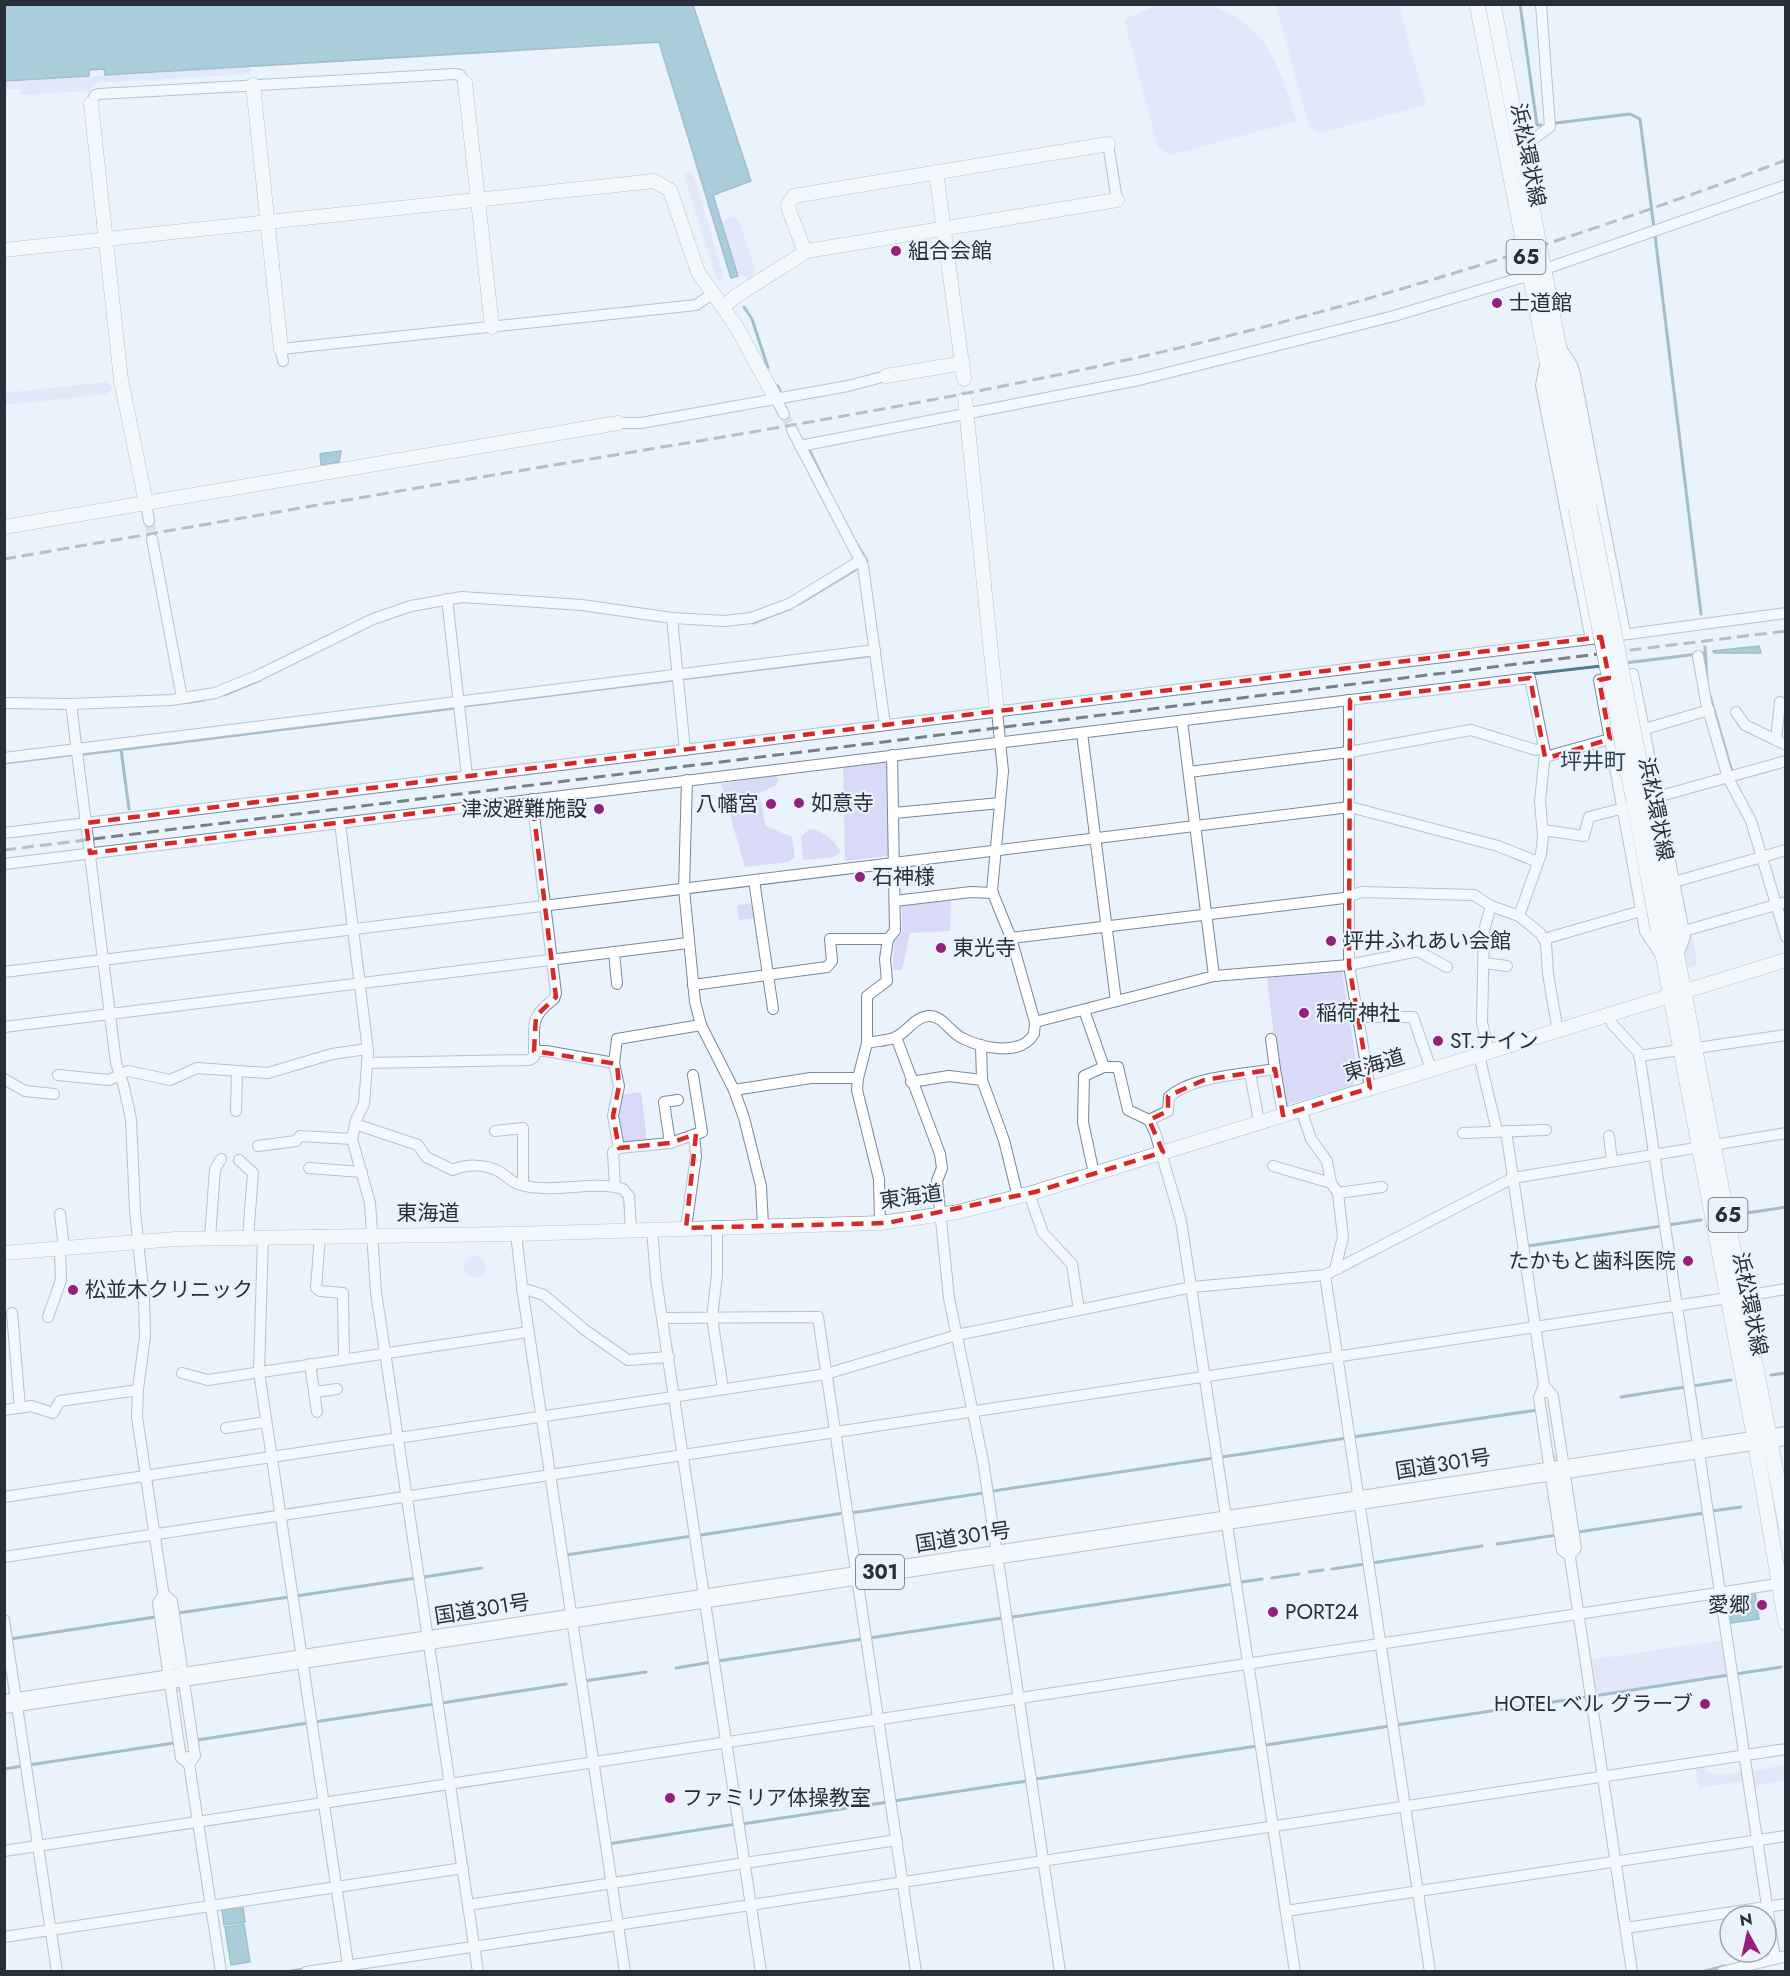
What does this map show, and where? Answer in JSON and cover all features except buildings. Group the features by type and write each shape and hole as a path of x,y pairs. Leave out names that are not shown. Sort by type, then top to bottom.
{"highway":[{"name":"国道301号","path":"11,1703 1770,1438"}],"main road":[{"name":"浜松環状線","path":"1477,4 1547,358 1583,507"},
{"name":"浜松環状線","path":"1493,4 1545,269 1583,507 1640,802 1662,957 1698,1147 1728,1298 1770,1438 1785,1623"},
{"path":"1507,159 1522,149"},
{"name":"浜松環状線","path":"1640,802 1678,955 1744,1296 1785,1525"}],"street":[{"path":"1522,149 1550,127 1540,4"},
{"path":"149,521 122,393 91,104 95,95 455,74 464,78 492,327"},
{"path":"253,85 282,355 492,327 696,305 712,294"},
{"path":"723,307 735,296 805,252 1117,200 1108,144 794,196 790,200 789,210 805,252"},
{"path":"936,172 964,380"},
{"path":"4,250 659,182 670,190 693,261 712,294 736,326 784,414"},
{"path":"1545,269 1785,185"},
{"path":"800,446 1139,381 1394,316 1530,275"},
{"path":"1558,344 1567,355 1575,375 1625,633"},
{"path":"1547,358 1542,370 1541,385 1591,639"},
{"path":"4,527 618,423 633,424 963,363"},
{"path":"867,1043 896,1037 917,1020 934,1017 963,1039 1000,1049 1026,1043 1034,1034 1035,1022 1011,938 993,893 1003,771 965,399"},
{"path":"792,430 864,566 885,725"},
{"path":"152,539 182,699"},
{"path":"4,702 71,704 182,699 237,686 373,619 447,599 484,596 582,605 672,618 725,621 765,615 798,599 861,560"},
{"path":"447,599 467,776"},
{"path":"4,833 1591,639 1785,613"},
{"path":"672,618 686,750"},
{"path":"4,758 875,650"},
{"path":"1698,656 1708,710 1728,778 1751,821 1762,857 1781,903 1785,937"},
{"path":"1662,957 1644,931 1641,911 1640,802 1644,729 1633,674 1599,680 1610,739 1640,802 1674,882 1685,937 1678,955"},
{"path":"4,864 1530,678 1545,753 1540,801 1543,846 1519,916"},
{"path":"1349,700 1349,965 1370,1088"},
{"path":"1736,712 1745,725 1781,743 1780,702"},
{"path":"71,704 110,1014 120,1075 131,1119 135,1211 140,1241 145,1336 137,1417 164,1594 172,1601 176,1678 195,1756 189,1764 221,1971"},
{"path":"1189,772 1349,752 1471,730 1545,753 1610,739 1708,710"},
{"path":"1182,721 1214,976"},
{"path":"1082,733 1116,1001"},
{"path":"880,1223 879,1179 858,1096 858,1078 867,1043 867,996 887,981 885,959 888,939 895,931 896,863 892,755"},
{"path":"1543,830 1584,836 1590,818 1785,761"},
{"path":"687,780 684,889 693,985 701,1025 734,1090 757,1168 762,1194 763,1226"},
{"path":"367,1063 529,1060 534,1056 536,1016 543,1005 554,999 556,993 532,799"},
{"path":"894,813 1000,803"},
{"path":"4,972 1350,807 1492,844 1538,862"},
{"path":"340,823 367,1049 364,1104 355,1124 352,1138 370,1203 374,1234 375,1281 385,1353 478,1971"},
{"path":"1674,882 1785,850"},
{"path":"754,880 773,1009"},
{"path":"895,901 971,892 993,893"},
{"path":"1011,938 1206,915 1350,896 1362,892 1474,895 1491,906 1519,916 1544,939 1558,1032"},
{"path":"1684,931 1781,903"},
{"path":"1491,906 1484,930 1482,1026 1484,1054 1513,1178 1632,1971"},
{"path":"1544,939 1641,911"},
{"path":"693,985 827,967 832,961 830,939 888,939"},
{"path":"4,1027 688,943"},
{"path":"1035,1022 1214,976 1349,965 1418,951 1447,967"},
{"path":"614,952 617,984"},
{"name":"東海道","path":"4,1253 140,1241 210,1238 374,1234 516,1234 880,1223 941,1215 1024,1195 1094,1174 1785,960"},
{"path":"1485,963 1507,966"},
{"path":"1083,1010 1104,1067"},
{"path":"1610,1016 1612,1024 1639,1056 1767,1904"},
{"path":"1358,1017 1413,1017 1431,1070"},
{"path":"619,1148 613,1116 619,1086 614,1063 617,1039 701,1025"},
{"path":"1696,1048 1785,1035"},
{"path":"896,1037 911,1082 940,1154 942,1168 937,1180 949,1298 973,1412 998,1554 1060,1971"},
{"path":"1271,1039 1283,1115"},
{"path":"981,1045 982,1080 1024,1195 1042,1233 1072,1264 1079,1310"},
{"path":"58,1075 109,1080 128,1071 170,1080 196,1068 268,1073 332,1054 367,1049"},
{"path":"1639,1056 1680,1050"},
{"path":"534,1051 614,1063"},
{"path":"1094,1174 1083,1122 1084,1076 1104,1067 1118,1067 1128,1110 1149,1120 1163,1152 1181,1221 1295,1971"},
{"path":"1149,1120 1168,1111 1169,1096 1204,1080 1275,1069"},
{"path":"236,1111 237,1071"},
{"path":"1250,1073 1259,1122"},
{"path":"615,1187 614,1152 619,1148 670,1143 702,1132 693,1075"},
{"path":"911,1082 949,1076 982,1080"},
{"path":"734,1090 811,1078 858,1078"},
{"path":"4,1079 25,1091 54,1094"},
{"path":"670,1143 664,1102 678,1100"},
{"path":"1301,1109 1311,1139 1327,1161 1331,1183 1338,1193 1342,1237 1336,1265 1338,1269"},
{"path":"355,1124 418,1145 426,1157 453,1170 464,1166 487,1167 523,1185 570,1189 615,1187 628,1193 631,1230"},
{"path":"495,1131 523,1128 523,1185"},
{"path":"1463,1133 1546,1130"},
{"path":"4,1497 826,1374 957,1335 1192,1287 1325,1275 1513,1178 1785,1133"},
{"path":"686,1228 696,1156 694,1135"},
{"path":"258,1146 296,1141 300,1136 352,1138"},
{"path":"1609,1136 1612,1161"},
{"path":"210,1238 214,1176 221,1159"},
{"path":"239,1160 250,1167 253,1173 248,1237"},
{"path":"1273,1166 1331,1183"},
{"path":"309,1168 362,1172"},
{"path":"1338,1193 1382,1187"},
{"path":"48,1317 61,1280 60,1214"},
{"path":"717,1227 717,1275 712,1318 723,1389"},
{"path":"652,1229 656,1279 761,1971"},
{"path":"516,1234 528,1332 625,1971"},
{"path":"320,1235 316,1288 320,1291 343,1293 344,1359"},
{"path":"263,1236 259,1372 348,1968"},
{"path":"1325,1275 1430,1971"},
{"path":"522,1288 544,1295 585,1330 628,1360 669,1356"},
{"path":"1744,1296 1785,1289"},
{"path":"4,1557 1728,1298"},
{"path":"12,1313 20,1408"},
{"path":"663,1318 818,1317 916,1971"},
{"path":"182,1373 208,1380 528,1332"},
{"path":"310,1364 317,1412"},
{"path":"1544,1385 1553,1396 1557,1470 1576,1548 1570,1556"},
{"path":"315,1392 337,1389"},
{"path":"4,1410 31,1406 53,1413 60,1401 138,1390"},
{"path":"226,1428 266,1422"},
{"path":"4,1851 1782,1584"},
{"path":"4,1620 11,1703 38,1846 57,1971"},
{"path":"306,1971 348,1968 474,1946 1785,1749"},
{"path":"1286,1911 1785,1836"},
{"path":"468,1905 897,1840"},
{"path":"4,1937 463,1868"},
{"path":"1626,1928 1718,1914"},
{"path":"1722,1971 1762,1964"}],"highlighted area":[{"path":"1601,637 1609,678 1599,680 1610,739 1551,757 1545,757 1530,678 1350,700 1349,965 1370,1088 1283,1115 1275,1069 1204,1080 1168,1096 1168,1111 1149,1120 1163,1152 1035,1192 887,1223 686,1228 696,1134 670,1143 619,1148 613,1116 619,1086 617,1064 534,1051 536,1016 556,997 532,799 90,853 86,823"}],"shaded area":[{"path":"5,4 693,5 751,181 713,195 738,276 731,278 659,42 105,75 104,69 89,70 89,76 5,81"},
{"path":"1158,5 1205,5 1226,12 1257,34 1268,48 1284,82 1297,121 1170,155 1158,148 1124,19"},
{"path":"1276,5 1399,5 1426,105 1320,133 1309,127"},
{"path":"249,67 252,69 249,74 96,83 89,91 21,95 20,89 5,90 5,82"},
{"path":"689,171 693,173 724,277 722,282 717,279 684,176"},
{"path":"731,216 738,219 755,269 754,276 749,278 738,273 723,224"},
{"path":"106,382 112,387 107,394 5,405 5,393"},
{"path":"341,451 339,462 321,465 320,454"},
{"path":"1759,646 1761,653 1714,653 1713,651"},
{"path":"887,761 889,853 887,856 845,861 843,766"},
{"path":"772,775 779,778 777,785 759,793 766,826 792,837 795,857 789,862 745,867 721,784"},
{"path":"809,829 828,837 840,853 834,857 803,860 801,837"},
{"path":"951,899 950,931 910,933 902,970 893,970 894,942 902,934 902,905"},
{"path":"754,903 756,918 739,920 737,905"},
{"path":"1692,933 1697,965 1688,968 1684,952"},
{"path":"1342,970 1358,1075 1352,1086 1286,1105 1282,1102 1267,978"},
{"path":"641,1092 647,1141 624,1143 617,1116 621,1095"},
{"path":"475,1256 483,1259 486,1267 483,1275 475,1278 467,1275 464,1267 467,1259"},
{"path":"1755,1593 1759,1619 1731,1623 1727,1597"},
{"path":"1724,1640 1729,1675 1595,1695 1590,1660"},
{"path":"1698,1765 1716,1775 1742,1772 1745,1781 1699,1788 1695,1766"},
{"path":"1785,1765 1785,1781 1752,1786 1752,1771"},
{"path":"243,1907 245,1922 224,1925 222,1910"},
{"path":"244,1924 250,1962 231,1965 225,1927"}],"waterway":[{"path":"1520,4 1537,125 1541,125"},
{"path":"1556,123 1630,114 1640,119 1654,228"},
{"path":"1655,235 1701,614"},
{"path":"744,307 752,319 768,368"},
{"path":"778,386 780,391"},
{"path":"808,447 827,487"},
{"path":"855,541 867,561"},
{"path":"797,605 860,567"},
{"path":"753,623 791,608"},
{"path":"1705,647 1707,681"},
{"path":"1625,663 1706,653"},
{"path":"681,679 868,656"},
{"path":"1531,674 1601,666"},
{"path":"224,695 260,680"},
{"path":"464,706 674,680"},
{"path":"1710,696 1732,772"},
{"path":"183,703 204,700"},
{"path":"85,754 455,708"},
{"path":"121,749 129,809"},
{"path":"4,763 70,755"},
{"path":"1740,1214 1786,1207"},
{"path":"1668,1225 1701,1220"},
{"path":"1528,1246 1662,1226"},
{"path":"1771,1375 1786,1373"},
{"path":"1693,1386 1731,1380"},
{"path":"1621,1397 1685,1387"},
{"path":"1353,1437 1537,1410"},
{"path":"1222,1457 1347,1438"},
{"path":"993,1491 1214,1458"},
{"path":"851,1513 983,1493"},
{"path":"1712,1511 1741,1507"},
{"path":"701,1535 844,1513"},
{"path":"1578,1532 1704,1513"},
{"path":"1497,1544 1557,1535"},
{"path":"566,1555 692,1536"},
{"path":"1372,1563 1482,1546"},
{"path":"1332,1569 1365,1564"},
{"path":"424,1577 482,1568"},
{"path":"1309,1572 1323,1570"},
{"path":"1272,1578 1299,1574"},
{"path":"296,1596 416,1578"},
{"path":"1242,1582 1262,1579"},
{"path":"1012,1617 1233,1584"},
{"path":"178,1613 289,1597"},
{"path":"10,1639 155,1617"},
{"path":"869,1638 1002,1618"},
{"path":"718,1661 863,1639"},
{"path":"676,1668 712,1662"},
{"path":"1736,1674 1781,1667"},
{"path":"584,1681 646,1672"},
{"path":"1594,1696 1729,1675"},
{"path":"442,1703 566,1684"},
{"path":"1396,1725 1587,1697"},
{"path":"314,1722 434,1704"},
{"path":"197,1740 308,1723"},
{"path":"1266,1745 1390,1726"},
{"path":"29,1765 174,1743"},
{"path":"1036,1779 1257,1746"},
{"path":"4,1769 23,1766"},
{"path":"894,1801 1027,1781"},
{"path":"742,1824 888,1802"},
{"path":"608,1844 736,1824"},
{"path":"1702,1972 1724,1966"},
{"path":"285,1972 304,1969"}],"tunnel":[{"path":"784,414 792,430"},
{"path":"149,521 152,539"},
{"path":"1555,1455 1558,1476"},
{"path":"176,1674 179,1692"}],"railway":[{"path":"4,559 799,424 967,393 1133,358 1289,320 1432,280 1575,235 1786,160"},
{"path":"4,850 1786,631"}],"place":[{"name":"組合会館","path":"896,251"},
{"name":"士道館","path":"1497,303"},
{"name":"如意寺","path":"799,803"},
{"name":"八幡宮","path":"771,804"},
{"name":"津波避難施設","path":"599,809"},
{"name":"石神様","path":"860,877"},
{"name":"坪井ふれあい会館","path":"1331,941"},
{"name":"東光寺","path":"941,948"},
{"name":"稲荷神社","path":"1304,1013"},
{"name":"ST.ナイン","path":"1438,1041"},
{"name":"たかもと歯科医院","path":"1688,1261"},
{"name":"松並木クリニック","path":"73,1290"},
{"name":"愛郷","path":"1762,1605"},
{"name":"PORT24","path":"1273,1612"},
{"name":"HOTEL ベル グラーブ","path":"1705,1704"},
{"name":"ファミリア体操教室","path":"670,1798"}],"district":[{"name":"坪井町","path":"1593,761"}]}
